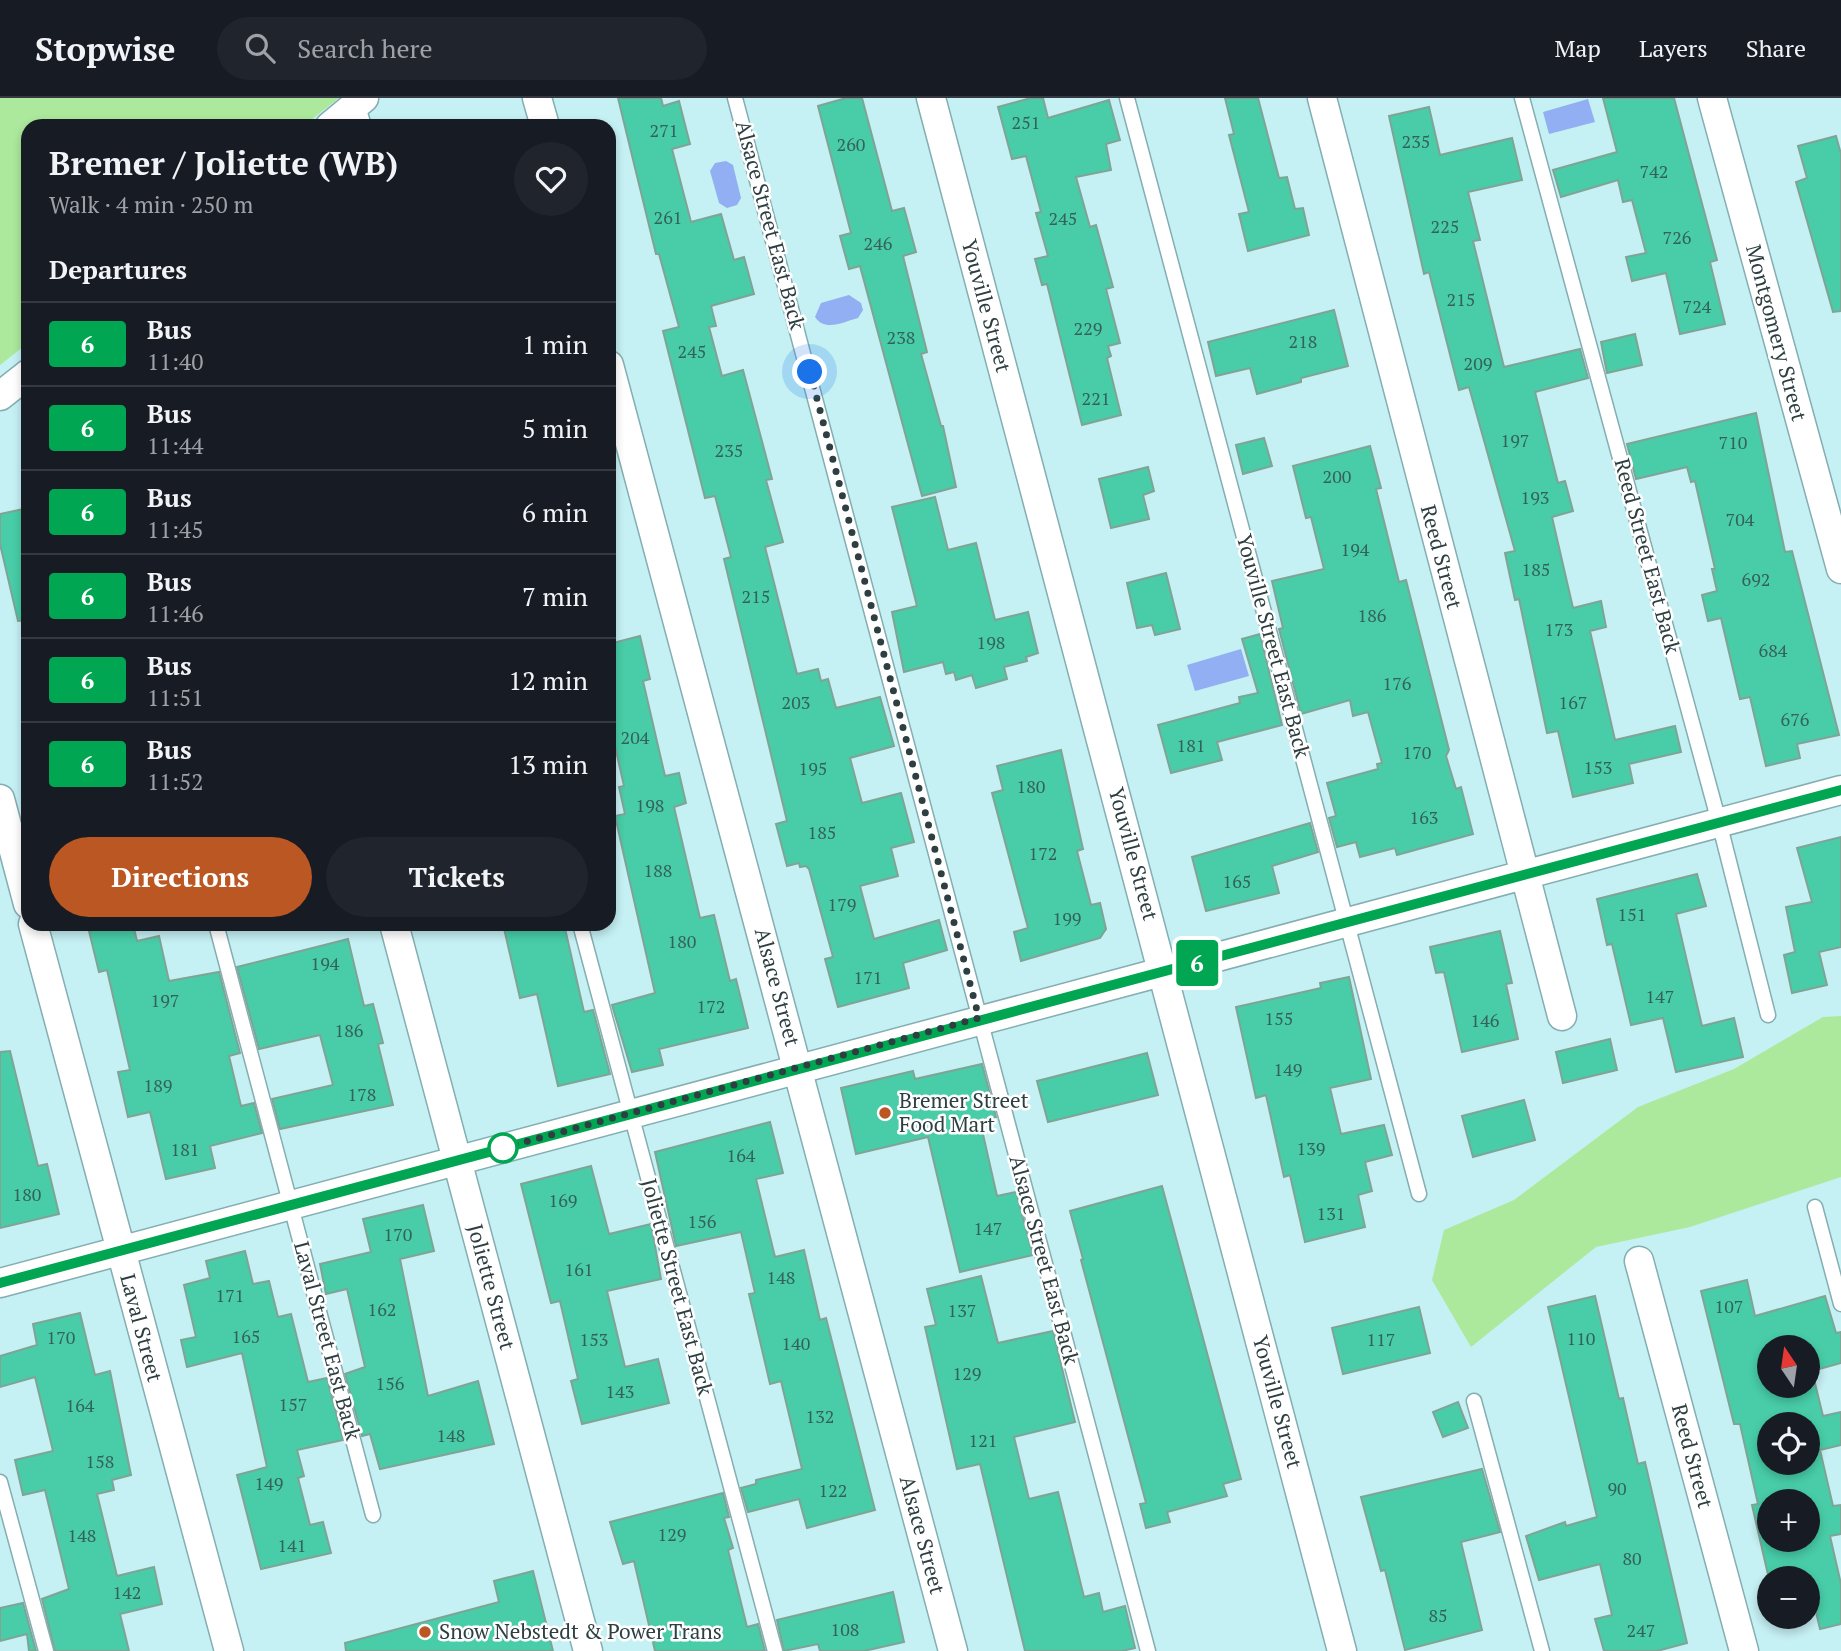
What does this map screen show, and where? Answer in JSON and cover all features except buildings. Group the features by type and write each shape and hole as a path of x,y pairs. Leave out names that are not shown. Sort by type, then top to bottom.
{"street":[{"path":"537,98 543,119"},
{"name":"Youville Street","path":"931,98 1342,1651"},
{"name":"Reed Street","path":"1322,98 1562,1016"},
{"name":"Montgomery Street","path":"1712,98 1841,569"},
{"path":"343,119 362,109"},
{"path":"0,396 21,380"},
{"name":"Alsace Street","path":"616,391 953,1651"},
{"path":"0,1283 799,1069 979,1018 1347,923 1841,790"},
{"path":"0,799 21,878"},
{"name":"Laval Street","path":"35,931 229,1651"},
{"name":"Joliette Street","path":"396,931 588,1651"},
{"name":"Reed Street","path":"1639,1261 1744,1651"}],"lane":[{"name":"Alsace Street East Back","path":"735,98 1148,1651"},
{"name":"Youville Street East Back","path":"1127,98 1419,1194"},
{"name":"Reed Street East Back","path":"1522,98 1719,822 1768,1015"},
{"name":"Laval Street East Back","path":"218,931 373,1515"},
{"name":"Joliette Street East Back","path":"581,931 775,1651"},
{"path":"1815,1207 1841,1304"},
{"path":"1474,1401 1542,1651"},
{"path":"0,1482 46,1651"}],"green space":[{"path":"0,98 339,98 312,119 21,119 21,348 0,365"},
{"path":"1841,1016 1841,1177 1690,1227 1596,1247 1471,1347 1432,1280 1444,1230 1514,1200 1638,1107 1734,1069 1823,1017"}],"water":[{"path":"1588,99 1595,122 1549,134 1543,112"},
{"path":"726,161 733,165 741,198 737,205 727,208 719,203 710,171 715,163"},
{"path":"849,295 861,303 863,310 858,318 829,325 819,322 815,317 821,303"},
{"path":"1241,649 1249,676 1195,691 1187,665"}],"bus line":[{"name":"6","path":"0,1283 799,1069 979,1018 1136,979 1841,790"}],"place":[{"name":"Bremer Street Food Mart","path":"885,1113"},
{"name":"Snow Nebstedt & Power Trans","path":"425,1632"}],"route":[{"path":"503,1148 979,1018 810,372"}]}
